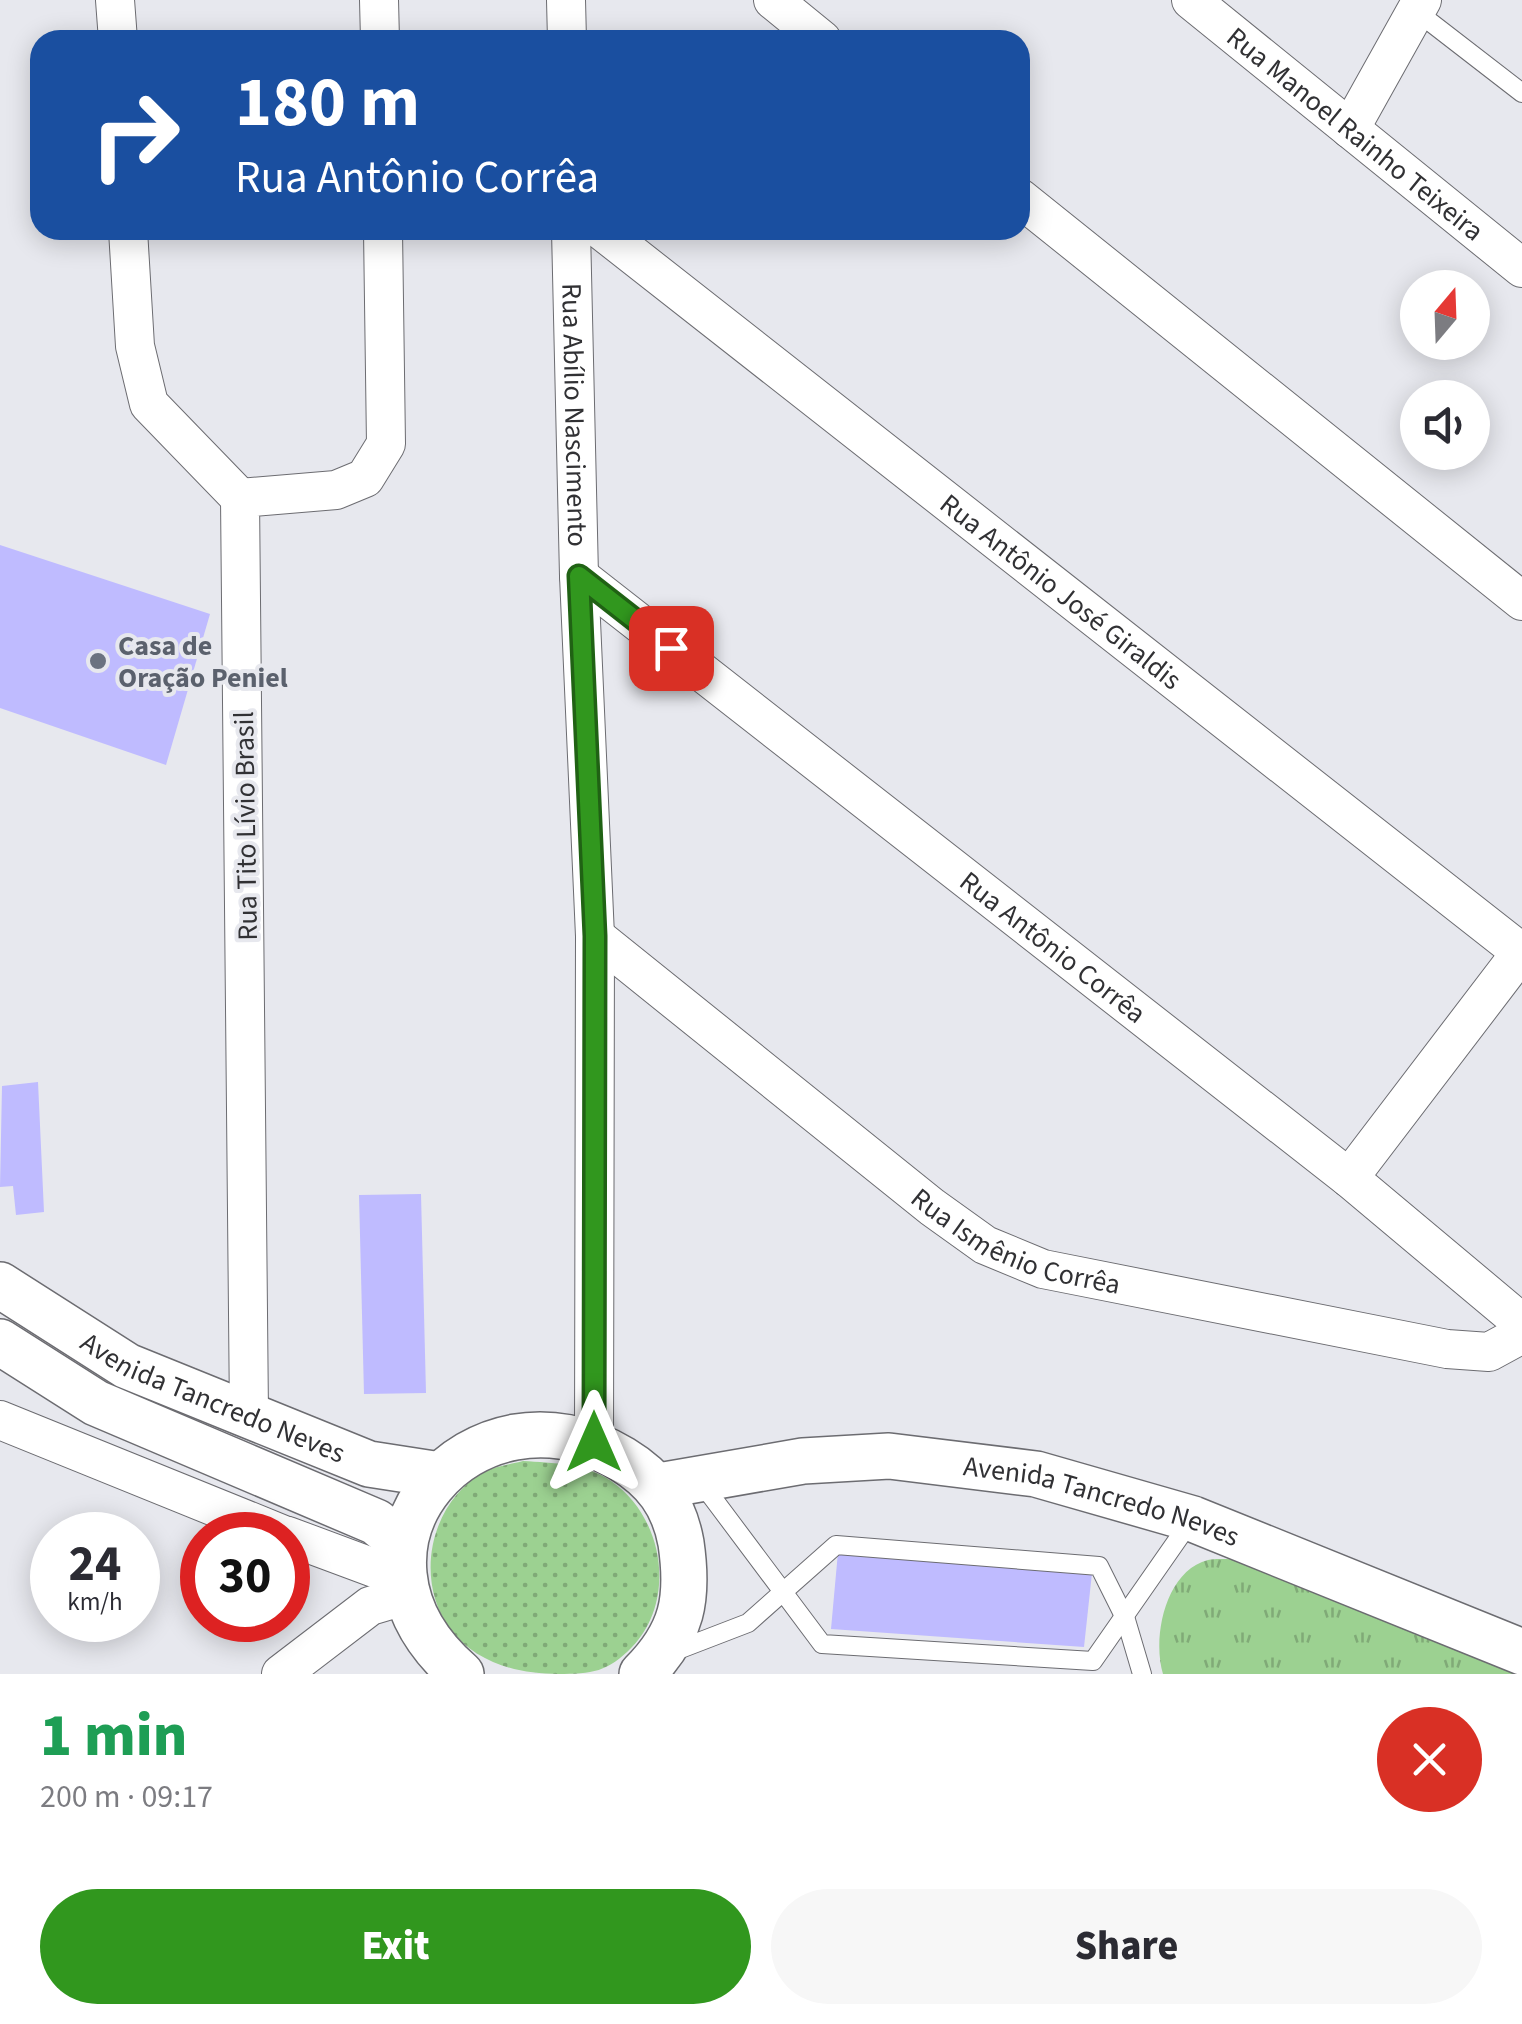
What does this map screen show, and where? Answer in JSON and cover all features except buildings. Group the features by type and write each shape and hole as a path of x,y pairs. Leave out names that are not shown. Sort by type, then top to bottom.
{"street":[{"path":"116,0 118,30"},
{"path":"379,0 380,30"},
{"path":"566,0 567,30"},
{"path":"772,0 810,30"},
{"name":"Rua Manoel Rainho Teixeira","path":"1191,0 1522,268"},
{"path":"1350,129 1419,5"},
{"path":"1030,206 1522,601"},
{"path":"129,240 135,346 149,404 240,498 336,490 366,478 386,444 382,240"},
{"name":"Rua Abílio Nascimento","path":"571,240 579,576 595,936 594,1442"},
{"name":"Rua Antônio José Giraldis","path":"614,240 1522,952"},
{"name":"Rua Tito Lívio Brasil","path":"240,498 248,1415"},
{"name":"Rua Antônio Corrêa","path":"579,576 1349,1178 1522,1323"},
{"name":"Rua Ismênio Corrêa","path":"595,936 932,1208 985,1245 1042,1269 1446,1349 1489,1352 1522,1334"},
{"path":"1349,1178 1522,952"},
{"name":"Avenida Tancredo Neves","path":"0,1285 127,1366 369,1464 440,1475"},
{"name":"Avenida Tancredo Neves","path":"0,1342 96,1404 376,1522 404,1573"},
{"path":"0,1420 227,1512"},
{"path":"281,1674 370,1606 404,1573 419,1503 440,1475 481,1447 538,1433 594,1442 679,1482 678,1528 688,1586 678,1623 651,1665"},
{"name":"Avenida Tancredo Neves","path":"679,1482 803,1460 889,1456 1036,1474 1193,1519 1522,1652"},
{"path":"310,1544 404,1573"},
{"path":"404,1573 436,1652 461,1674"}],"lane":[{"path":"1419,5 1522,92"},
{"path":"679,1482 727,1511 780,1591 822,1644 1093,1661 1126,1620 1193,1519"},
{"path":"651,1665 748,1623 836,1545 1099,1566 1126,1620 1142,1674"}],"green space":[{"path":"523,1461 568,1465 601,1475 629,1497 653,1537 659,1583 655,1606 632,1647 599,1670 543,1673 499,1664 460,1641 439,1609 432,1587 431,1564 441,1520 467,1484 486,1471"},
{"path":"1240,1559 1501,1662 1518,1674 1163,1674 1161,1625 1181,1577 1208,1560"}],"place":[{"name":"Casa de Oração Peniel","path":"98,661"}],"route":[{"path":"594,1442 595,936 579,576 671,648"}]}
